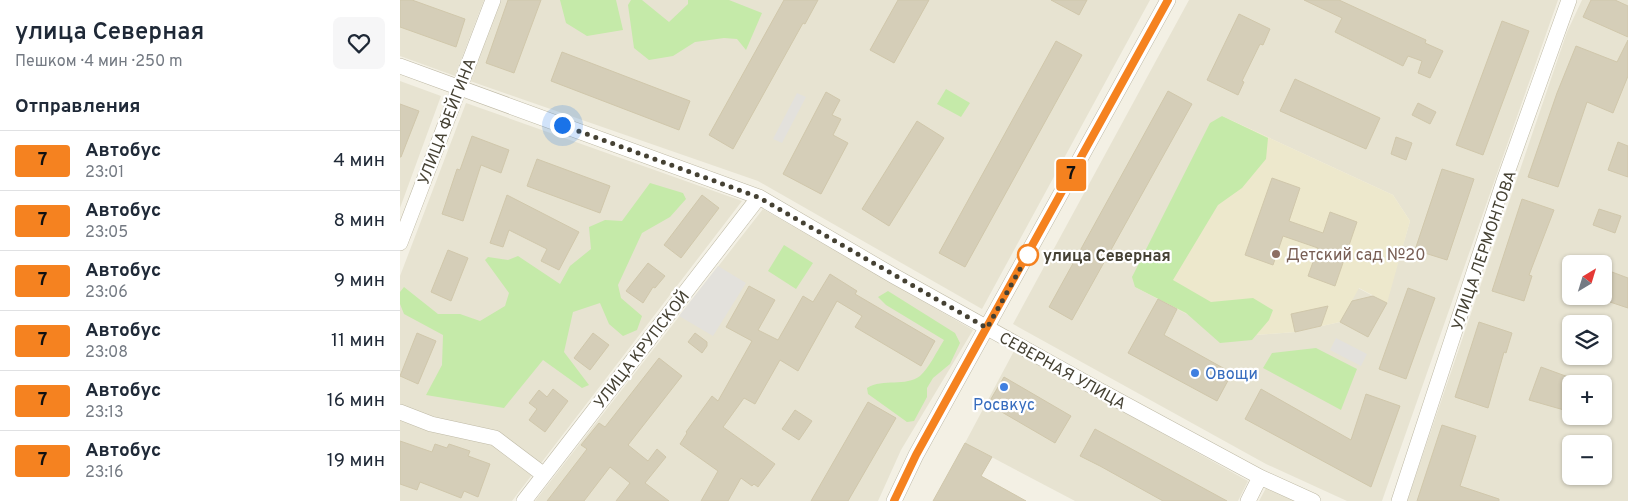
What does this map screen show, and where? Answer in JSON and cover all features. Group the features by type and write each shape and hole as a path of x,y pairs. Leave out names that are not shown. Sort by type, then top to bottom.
{"street":[{"name":"УЛИЦА ФЕЙГИНА","path":"400,243 406,210 493,0"},
{"path":"894,501 916,455 1168,0"},
{"name":"УЛИЦА ЛЕРМОНТОВА","path":"1399,501 1504,181 1569,0"},
{"name":"СЕВЕРНАЯ УЛИЦА","path":"400,66 758,197 987,328 1260,477 1313,501"},
{"name":"УЛИЦА КРУПСКОЙ","path":"524,501 758,197"},
{"path":"400,412 431,424 494,438 544,475"},
{"path":"1248,501 1260,477"}],"shaded area":[{"path":"400,0 484,0 455,76 400,56"},
{"path":"500,0 1150,0 982,309 758,181 470,81"},
{"path":"1189,0 1558,0 1382,501 1347,501 1266,464 1013,324","holes":["1222,116 1393,195 1410,221 1386,303 1358,288 1340,322 1295,332 1231,337 1135,287"]},
{"path":"1582,0 1628,0 1628,501 1407,501 1567,32"},
{"path":"400,81 441,96 400,208"},
{"path":"797,93 806,97 782,143 773,139"},
{"path":"466,103 742,201 512,501 400,501 400,276"},
{"name":"Детский сад №20","path":"1222,116 1393,195 1410,221 1387,303 1359,288 1340,322 1295,332 1231,337 1135,287"},
{"path":"763,209 973,330 901,450 878,501 535,501"},
{"path":"718,266 746,283 713,336 679,316"},
{"path":"1336,338 1367,354 1361,366 1330,350"},
{"path":"1014,351 1248,481 1238,501 1075,501 965,443"},
{"path":"1266,488 1295,501 1259,501"}],"green space":[{"path":"560,0 616,0 623,30 587,36 566,23"},
{"path":"631,0 642,0 669,22 688,4 688,0 729,0 762,13 746,50 737,39 724,38 695,42 673,56 649,60 634,48 628,5"},
{"path":"946,89 970,103 961,117 937,104"},
{"path":"1222,116 1268,138 1266,159 1242,188 1218,205 1173,280 1211,302 1253,298 1273,310 1269,320 1252,340 1220,343 1186,313 1135,287 1132,277 1210,123"},
{"path":"650,183 683,193 686,199 670,217 642,233 618,285 621,298 642,316 637,330 623,336 609,324 600,303 573,312 564,352 589,385 582,388 543,360 504,408 426,395 442,365 443,335 404,314 400,304 400,292 404,287 438,314 460,314 480,321 505,306 509,293 485,260 488,257 508,260 518,256 560,284 570,266 591,249 589,227 605,220 622,221"},
{"path":"784,245 813,263 796,289 768,271"},
{"path":"888,291 955,333 960,343 950,364 933,378 927,388 927,397 914,421 907,422 868,394 867,388 880,383 908,381 920,376 930,364 944,340 886,305 878,297"},
{"path":"1316,348 1357,369 1341,410 1263,368 1272,353"}],"building":[{"path":"400,0 412,0 465,19 456,47 400,27"},
{"path":"508,0 541,0 514,73 486,63"},
{"path":"784,0 818,0 805,24 803,23 733,149 709,135"},
{"path":"898,0 929,0 894,63 870,50"},
{"path":"1051,0 1087,0 1079,15"},
{"path":"1304,0 1339,0 1426,40 1425,43 1443,51 1430,78 1418,73 1422,61 1408,56 1403,66 1335,32 1342,18"},
{"path":"1591,0 1615,0 1628,6 1628,37 1583,17"},
{"path":"1239,14 1270,29 1263,45 1260,44 1242,81 1244,82 1238,95 1207,80"},
{"path":"1502,21 1529,31 1483,155 1456,145"},
{"path":"1628,40 1628,76 1613,113 1587,102 1558,187 1528,177 1557,93 1576,46 1617,62"},
{"path":"1056,41 1082,55 965,267 939,253"},
{"path":"562,52 690,101 679,130 551,81"},
{"path":"1295,79 1380,118 1366,149 1280,111"},
{"path":"1168,91 1192,104 1072,320 1049,307"},
{"path":"826,92 840,100 832,115 841,119 833,135 848,143 821,194 783,174"},
{"path":"1418,103 1436,112 1430,124 1412,115"},
{"path":"400,104 419,111 401,157 400,157"},
{"path":"917,121 944,138 889,226 862,209"},
{"path":"472,136 509,150 501,173 481,165 463,221 442,214 457,169 460,170"},
{"path":"1396,137 1412,143 1406,160 1391,154"},
{"path":"1618,142 1628,146 1628,177 1608,170"},
{"path":"537,159 610,186 600,213 527,186"},
{"path":"1442,169 1474,179 1447,260 1415,250"},
{"path":"1272,178 1300,188 1289,221 1323,233 1330,212 1357,222 1335,286 1308,276 1318,248 1283,236 1273,265 1245,255"},
{"path":"507,195 579,232 559,270 541,261 547,249 509,230 503,247 490,243"},
{"path":"702,195 719,208 681,258 664,245"},
{"path":"1522,199 1554,210 1529,275 1532,276 1524,301 1492,291"},
{"path":"1599,209 1621,216 1615,233 1593,225"},
{"path":"448,250 468,258 451,301 431,292"},
{"path":"648,263 665,276 655,288 653,287 643,303 626,291"},
{"path":"1612,272 1628,278 1628,308 1612,303"},
{"path":"830,274 857,291 855,294 935,341 921,366 855,327 862,316 837,301 798,371 780,360 755,404 744,398 723,427 775,464 758,487 754,484 752,486 741,478 728,501 701,501 718,471 680,444 686,432 712,396 718,401 752,341 726,327 749,286 775,300 758,330 778,340 803,296 813,302"},
{"path":"1408,288 1435,298 1406,379 1379,369"},
{"path":"1373,296 1387,303 1368,337 1340,322 1352,301"},
{"path":"1158,299 1177,309 1164,335 1232,373 1217,401 1128,353"},
{"path":"1328,306 1321,326 1295,332 1291,314"},
{"path":"1479,322 1512,333 1506,353 1504,352 1488,408 1455,397"},
{"path":"417,333 436,341 418,384 400,376"},
{"path":"593,333 609,345 590,370 574,358"},
{"path":"695,333 707,342 707,346 702,353 688,342"},
{"path":"659,358 682,376 628,445 648,461 657,449 666,457 645,483 669,501 616,501 630,483 610,467 584,501 547,501 587,449 581,445 599,423 605,427"},
{"path":"1541,367 1563,375 1562,409 1529,400"},
{"path":"1004,377 1071,416 1055,443 988,404"},
{"path":"553,389 568,401 545,432 529,420 537,409 529,403 539,390 547,397"},
{"path":"1261,389 1351,440 1366,394 1400,406 1371,487 1245,419"},
{"path":"868,402 896,418 848,501 811,501"},
{"path":"795,410 812,421 799,440 782,429"},
{"path":"1442,425 1476,436 1460,486 1499,499 1499,501 1417,501"},
{"path":"1095,429 1227,501 1163,501 1080,456"},
{"path":"400,441 432,452 435,444 447,448 449,444 470,451 468,456 490,464 478,497 464,491 461,498 420,482 417,490 400,484"},
{"path":"965,443 992,457 981,476 1026,501 933,501"}],"bus line":[{"name":"7","path":"894,501 916,455 1168,0"}],"place":[{"name":"Детский сад №20","path":"1276,254"},
{"name":"улица Северная","path":"1028,255"},
{"name":"Овощи","path":"1195,373"},
{"name":"Росвкус","path":"1004,387"}],"route":[{"path":"562,125 741,189 758,197 987,328 1028,255"}]}
